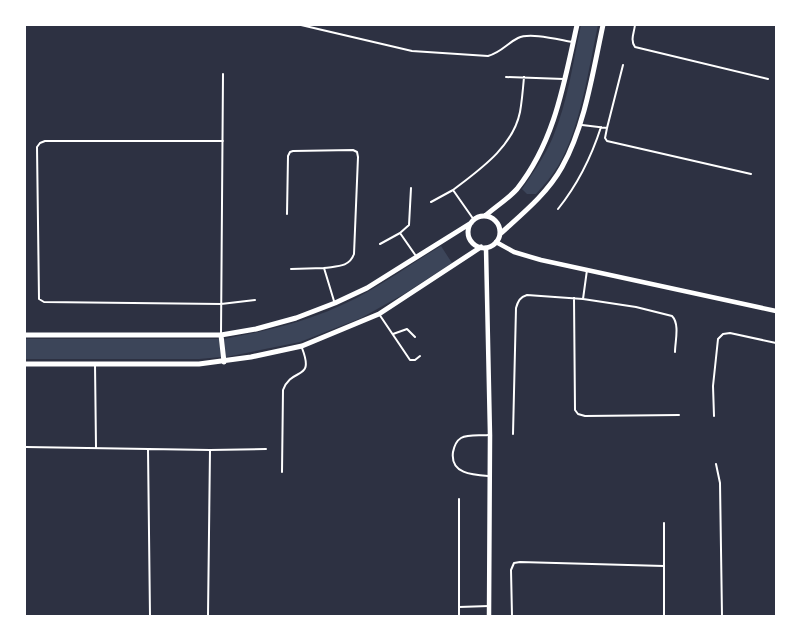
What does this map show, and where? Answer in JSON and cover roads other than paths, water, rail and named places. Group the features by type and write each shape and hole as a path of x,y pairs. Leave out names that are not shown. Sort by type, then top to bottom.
{"street":[{"path":"25,335 221,335 256,329 296,318 367,288 416,256 485,216 516,190 533,166 549,136 565,79 577,25"},
{"path":"25,364 199,364 224,362 302,346 380,314 483,248 496,242 500,234 532,205 561,169 579,124 603,25"},
{"path":"485,216 498,223 500,234"},
{"path":"472,222 468,230 469,238 476,245 483,248"},
{"path":"496,242 514,252 541,260 776,311"},
{"path":"483,248 490,435 489,616"},
{"path":"221,335 224,362"}],"lane":[{"path":"301,25 412,51 488,56 498,54 518,38 526,36 573,42"},
{"path":"635,25 632,39 632,43 635,46 768,78"},
{"path":"623,66 607,128 606,141 751,174"},
{"path":"221,335 223,74"},
{"path":"506,77 565,79"},
{"path":"430,202 453,190 502,148 510,137 520,112 524,77"},
{"path":"579,124 607,128"},
{"path":"558,209 580,179 593,152 601,127"},
{"path":"222,141 45,141 40,143 37,147 39,299 44,302 221,304 255,300"},
{"path":"287,214 288,156 290,152 293,150 353,150 357,152 354,254 352,261 346,265 324,268 291,269"},
{"path":"380,244 400,233 409,225 411,188"},
{"path":"453,190 472,222"},
{"path":"400,233 416,256"},
{"path":"324,268 335,303"},
{"path":"584,299 587,270"},
{"path":"513,434 516,308 518,301 522,297 527,295 584,299 636,307 672,316 676,324 675,352"},
{"path":"574,298 575,410 578,414 585,416 679,415"},
{"path":"380,314 410,360 415,360 420,356"},
{"path":"392,334 407,329 414,337"},
{"path":"714,416 713,386 718,339 723,334 730,334 776,343"},
{"path":"282,472 283,390 290,379 304,371 307,366 302,346"},
{"path":"95,364 96,448"},
{"path":"490,435 462,438 456,442 453,450 455,465 461,471 468,475 490,476"},
{"path":"26,447 266,449"},
{"path":"148,449 150,616"},
{"path":"208,616 210,450"},
{"path":"716,464 720,483 722,616"},
{"path":"458,616 459,499"},
{"path":"664,522 664,616"},
{"path":"512,616 511,570 514,563 664,566"},
{"path":"458,607 489,606"}]}
